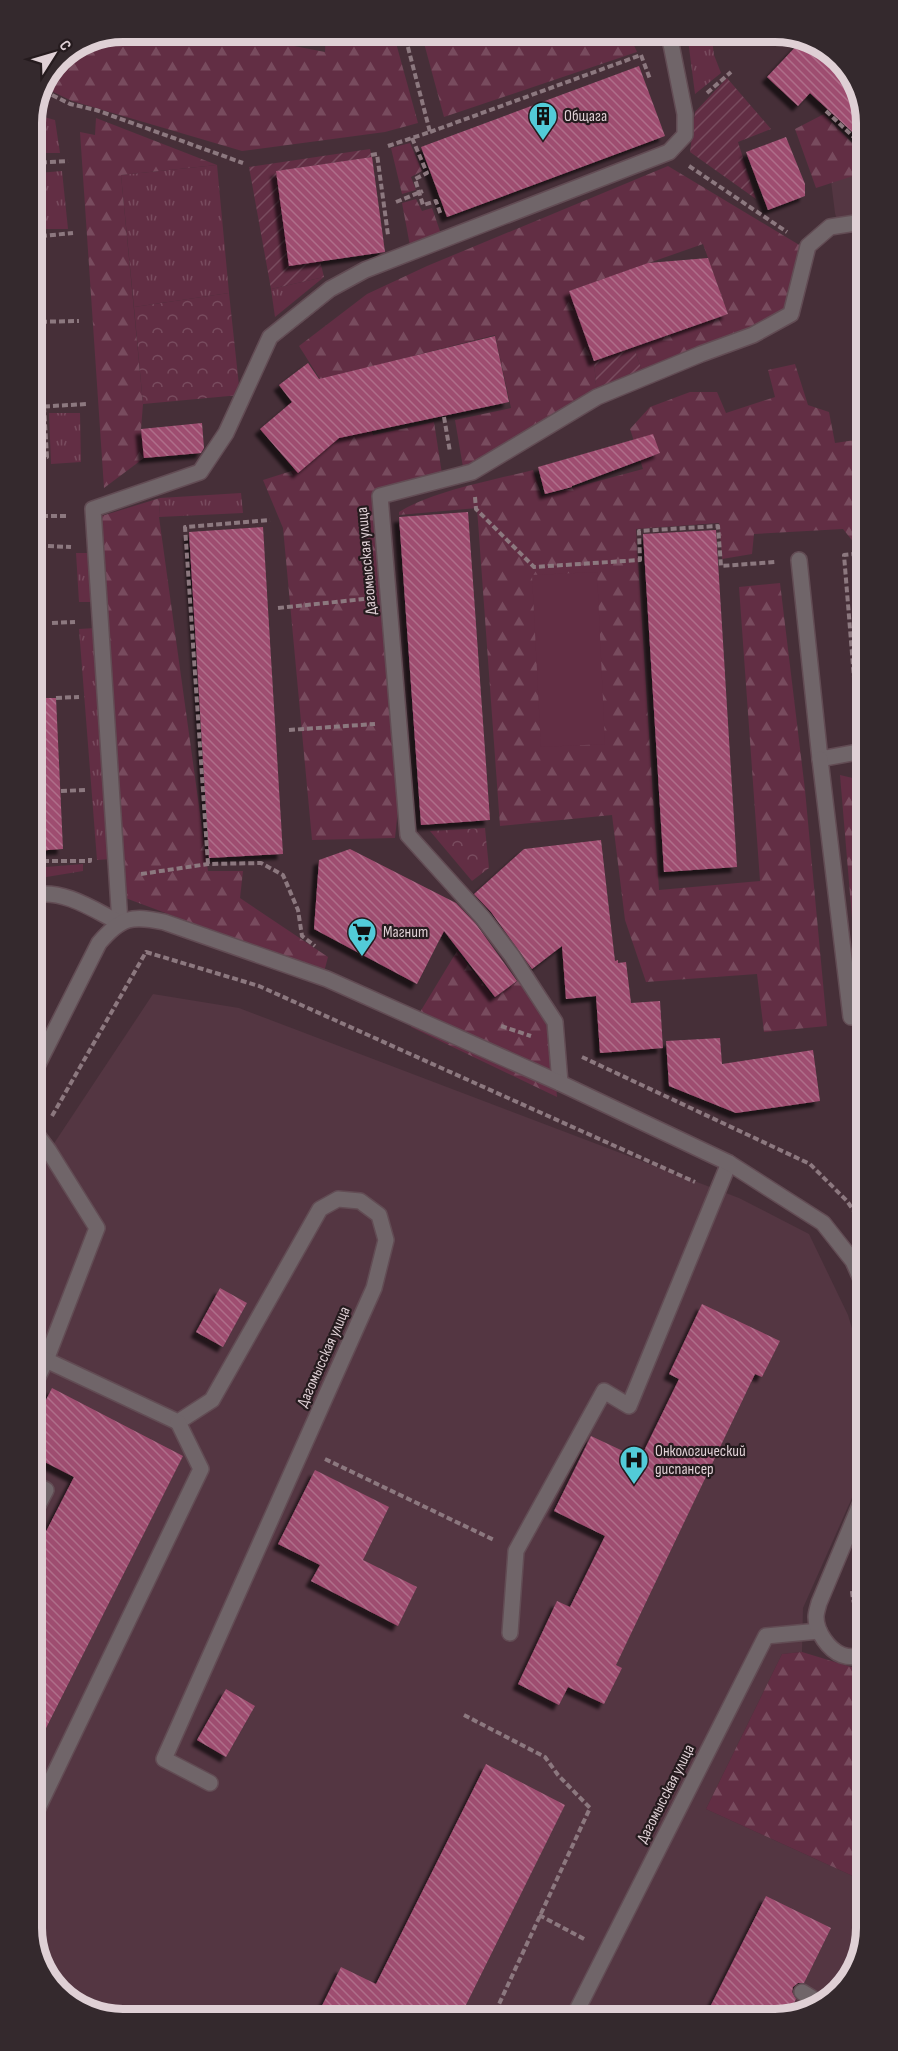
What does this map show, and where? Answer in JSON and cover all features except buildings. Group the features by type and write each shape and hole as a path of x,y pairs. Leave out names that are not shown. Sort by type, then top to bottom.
{"street":[{"path":"120,922 93,509 200,472 226,433 270,337 330,290 365,270 669,152 685,135 685,114 675,42"},
{"path":"808,246 830,227 856,223"},
{"name":"Дагомысская улица","path":"560,1083 555,1022 512,956 483,918 408,835 380,496 472,472 597,397 753,335 791,314 808,246"},
{"path":"799,560 851,1017"},
{"path":"820,759 856,752"},
{"path":"42,894 69,898 120,922"},
{"path":"42,1056 99,943 120,922 131,918 164,922 327,979 560,1083 729,1163 823,1223 856,1268"},
{"path":"42,1143 97,1228 42,1368"},
{"path":"510,1633 516,1551 604,1391 629,1406 729,1163"},
{"name":"Дагомысская улица","path":"178,1422 212,1400 320,1209 338,1199 360,1201 379,1215 386,1240 374,1288 164,1759 210,1783"},
{"path":"42,1800 201,1469 178,1422 46,1360"},
{"path":"856,1515 819,1603 816,1618 819,1631 830,1646 841,1655 856,1658"},
{"name":"Дагомысская улица","path":"578,2009 766,1635 819,1631"},
{"path":"802,1992 814,1999"}],"path":[{"path":"407,42 430,132"},
{"path":"387,146 641,55 666,42"},
{"path":"641,55 652,86"},
{"path":"48,93 70,104 96,110 243,163"},
{"path":"826,111 856,139"},
{"path":"412,138 427,173 415,179 422,192 423,205 436,201 442,218"},
{"path":"669,152 808,246"},
{"path":"371,155 377,154 390,245"},
{"path":"42,162 68,161"},
{"path":"396,202 422,192"},
{"path":"42,236 74,233"},
{"path":"42,305 47,457 42,458"},
{"path":"44,322 79,321"},
{"path":"44,406 87,404"},
{"path":"444,417 454,476"},
{"path":"42,516 67,516 93,509"},
{"path":"476,509 534,567 640,560 639,531 717,526 719,566 799,560"},
{"path":"67,516 67,526"},
{"path":"208,864 185,527 270,520"},
{"path":"68,537 69,558"},
{"path":"856,554 844,555 856,703"},
{"path":"279,608 388,597"},
{"path":"73,611 74,633"},
{"path":"852,650 856,650"},
{"path":"56,698 79,697 78,687"},
{"path":"289,730 398,723"},
{"path":"61,791 85,790 86,801"},
{"path":"42,861 90,861 89,849"},
{"path":"118,878 208,864 261,863 283,875 298,910 302,936 320,950"},
{"path":"42,1127 146,952 260,986 718,1193"},
{"path":"303,1449 516,1551"},
{"path":"851,1581 852,1599 856,1609"},
{"path":"464,1715 545,1757 558,1775 590,1808 497,2009"},
{"path":"539,1915 608,1952"}],"shaded area":[{"path":"856,162 856,230 840,231 835,213 829,165"},
{"path":"153,994 239,1008 739,1198 809,1234 848,1315 856,1341 856,1486 803,1608 802,1652 782,1654 706,1809 856,1877 856,1928 853,1949 848,1964 832,1985 811,2001 775,2009 118,2009 87,2001 66,1985 50,1964 42,1928 42,1164"}],"green space":[{"path":"123,42 273,42 325,52 326,42 396,42 418,123 385,132 242,151 72,101 49,90 53,84 84,84 84,53 108,44"},
{"path":"424,42 632,42 637,52 444,117"},
{"path":"688,42 712,42 714,55 721,73 695,94"},
{"path":"727,78 771,129 738,142 756,199 690,152 695,112"},
{"path":"824,114 856,146 856,169 853,176 816,188 795,129"},
{"path":"42,117 55,120 60,153 42,153"},
{"path":"96,118 217,165 121,175 143,404 141,429 144,458 104,488 80,132 95,135"},
{"path":"410,143 422,171 411,177 416,190 402,194 391,148"},
{"path":"370,149 372,157 276,171 289,265 320,261 324,277 271,289 249,167"},
{"path":"217,165 229,293 134,307 121,175"},
{"path":"668,166 806,249 791,314 644,377 634,347 728,314 703,244 569,291 594,361 597,397 464,473 455,420 511,408 495,335 358,370 373,435 434,422 442,474 375,491 400,790 395,838 312,840 283,528 263,480 304,467 330,395 299,346 367,294 427,266"},
{"path":"62,171 68,229 42,229 42,173"},
{"path":"416,199 422,211 432,208 441,234 410,246 402,203"},
{"path":"324,277 275,317 271,289"},
{"path":"229,293 240,395 143,404 134,307"},
{"path":"634,347 644,377 597,397 594,361"},
{"path":"795,364 808,405 829,412 835,443 856,440 856,545 843,529 754,534 752,554 722,559 719,523 636,529 659,890 760,881 739,587 780,583 805,790 827,1026 764,1032 757,974 646,982 625,920 612,815 500,826 477,508 399,515 399,512 446,492 533,470 542,496 643,469 630,429 650,407 690,392 717,392 726,413 775,397 768,370"},
{"path":"49,413 80,413 81,462 51,464"},
{"path":"241,493 243,513 159,517 160,498"},
{"path":"160,498 159,517 208,871 243,871 240,898 328,957 324,972 120,896 95,518"},
{"path":"76,553 89,553 93,602 79,602"},
{"path":"597,572 605,744 541,747 532,575"},
{"path":"95,628 111,859 97,860 79,629"},
{"path":"840,775 856,779 856,966"},
{"path":"485,828 489,868 472,881 430,831"},
{"path":"83,864 83,871 42,878 42,867"},
{"path":"457,951 494,998 522,978 551,1024 557,1097 411,1027"},
{"path":"802,1652 856,1668 856,1877 706,1809 782,1654"}],"place":[{"name":"Общага","path":"543,142"},
{"name":"Магнит","path":"362,958"},
{"name":"Онкологический диспансер","path":"634,1486"}]}
